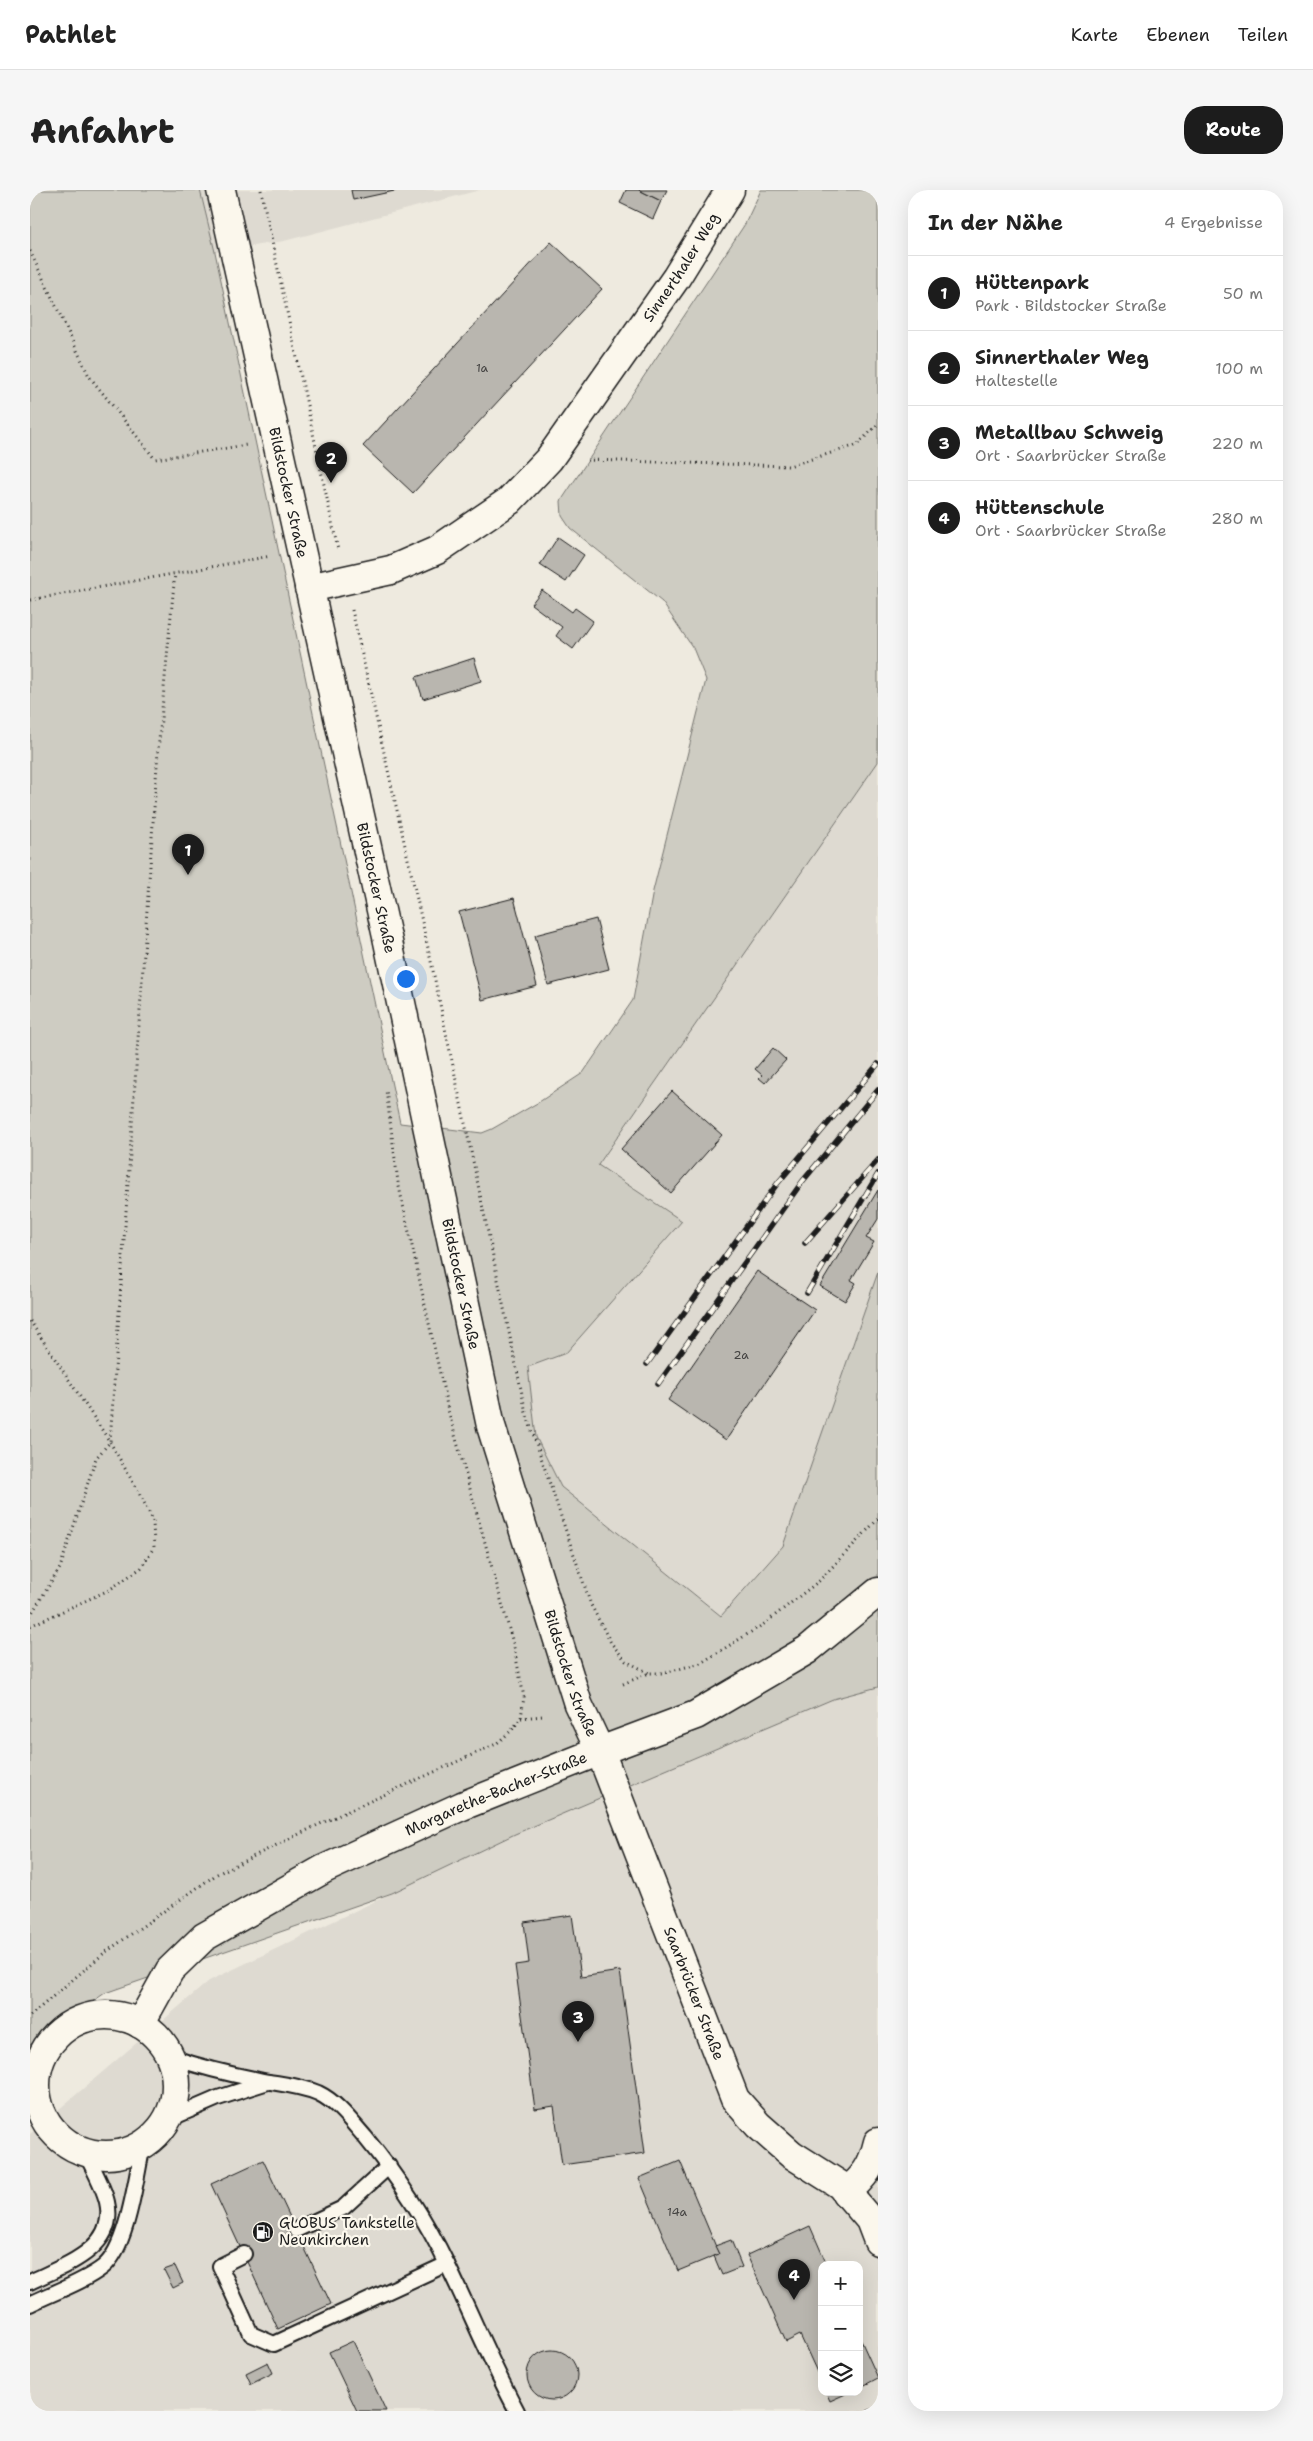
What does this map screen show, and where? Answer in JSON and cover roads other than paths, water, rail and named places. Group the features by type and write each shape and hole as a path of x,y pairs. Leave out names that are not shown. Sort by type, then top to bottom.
{"street":[{"name":"Bildstocker Straße","path":"222,190 389,946 492,1426 578,1704 600,1751"},
{"name":"Sinnerthaler Weg","path":"309,588 391,570 436,550 509,501 549,459 676,278 730,190"},
{"name":"Margarethe-Bacher-Straße","path":"140,2024 170,1970 204,1937 324,1869 462,1806 696,1715 807,1650 878,1592"},
{"name":"Saarbrücker Straße","path":"600,1751 735,2099 758,2125 791,2154 840,2185 870,2220 878,2241"},
{"path":"109,2015 127,2018 140,2024 158,2038 170,2057 175,2070 177,2088 168,2120 154,2138 121,2154 103,2156 85,2152 68,2145 54,2133 35,2111 39,2064 47,2047 58,2033 74,2022 91,2016 109,2015"},
{"path":"846,2193 864,2176 874,2161 878,2142"}],"lane":[{"path":"170,2057 202,2068 302,2087 334,2103 389,2166 419,2211 447,2264 496,2374 517,2411"},
{"path":"168,2120 218,2098 268,2082"},
{"path":"30,2304 103,2267 118,2250 125,2231 143,2145"},
{"path":"30,2282 87,2254 103,2234 108,2205 104,2189 85,2152"},
{"path":"296,2230 342,2208 389,2166"},
{"path":"244,2254 220,2266 250,2334 274,2344 447,2264"}],"railway":[{"path":"647,1364 777,1184 878,1064"},
{"path":"658,1384 802,1182 878,1090"},
{"path":"805,1243 878,1160"},
{"path":"807,1293 878,1174"}],"place":[{"name":"Sinnerthaler Weg","path":"331,483"},
{"name":"Hüttenpark","path":"188,875"},
{"name":"Metallbau Schweig","path":"578,2042"},
{"name":"GLOBUS Tankstelle Neunkirchen","path":"263,2232"},
{"name":"Hüttenschule","path":"794,2300"}]}
